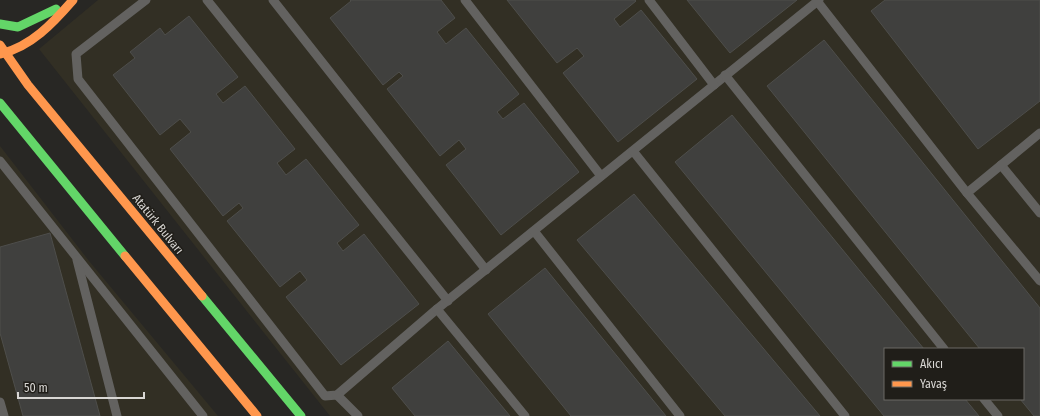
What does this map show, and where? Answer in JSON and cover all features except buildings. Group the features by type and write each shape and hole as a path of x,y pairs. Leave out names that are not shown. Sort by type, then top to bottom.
{"main road":[{"path":"0,24 18,27 73,0 53,23 26,44 3,54"},
{"name":"Atatürk Bulvarı","path":"0,45 3,54 28,85 300,416"},
{"path":"0,103 257,416"}],"lane":[{"path":"146,0 76,54 78,79 325,396 337,395 437,310 818,1 967,193 1040,281"},
{"path":"207,0 448,301"},
{"path":"273,0 486,270"},
{"path":"466,0 601,176"},
{"path":"649,0 714,85"},
{"path":"726,75 943,348"},
{"path":"967,193 1040,133"},
{"path":"633,151 845,416"},
{"path":"0,161 203,416"},
{"path":"1001,165 1040,212"},
{"path":"534,231 680,416"},
{"path":"77,257 117,416"},
{"path":"437,310 525,416"},
{"path":"337,395 358,416"},
{"path":"985,400 998,416"},
{"path":"0,402 4,416"}],"shaded area":[{"path":"98,0 1040,0 1040,416 330,416 39,49"},
{"path":"0,146 89,261 218,416 0,416"}],"traffic: fast":[{"path":"0,24 18,27 56,9"},
{"path":"0,103 125,256"},
{"path":"202,296 301,416"}],"traffic: slow":[{"path":"0,54 22,46 41,33 73,0"},
{"path":"0,45 28,85 202,296"},
{"path":"125,256 257,416"}]}
